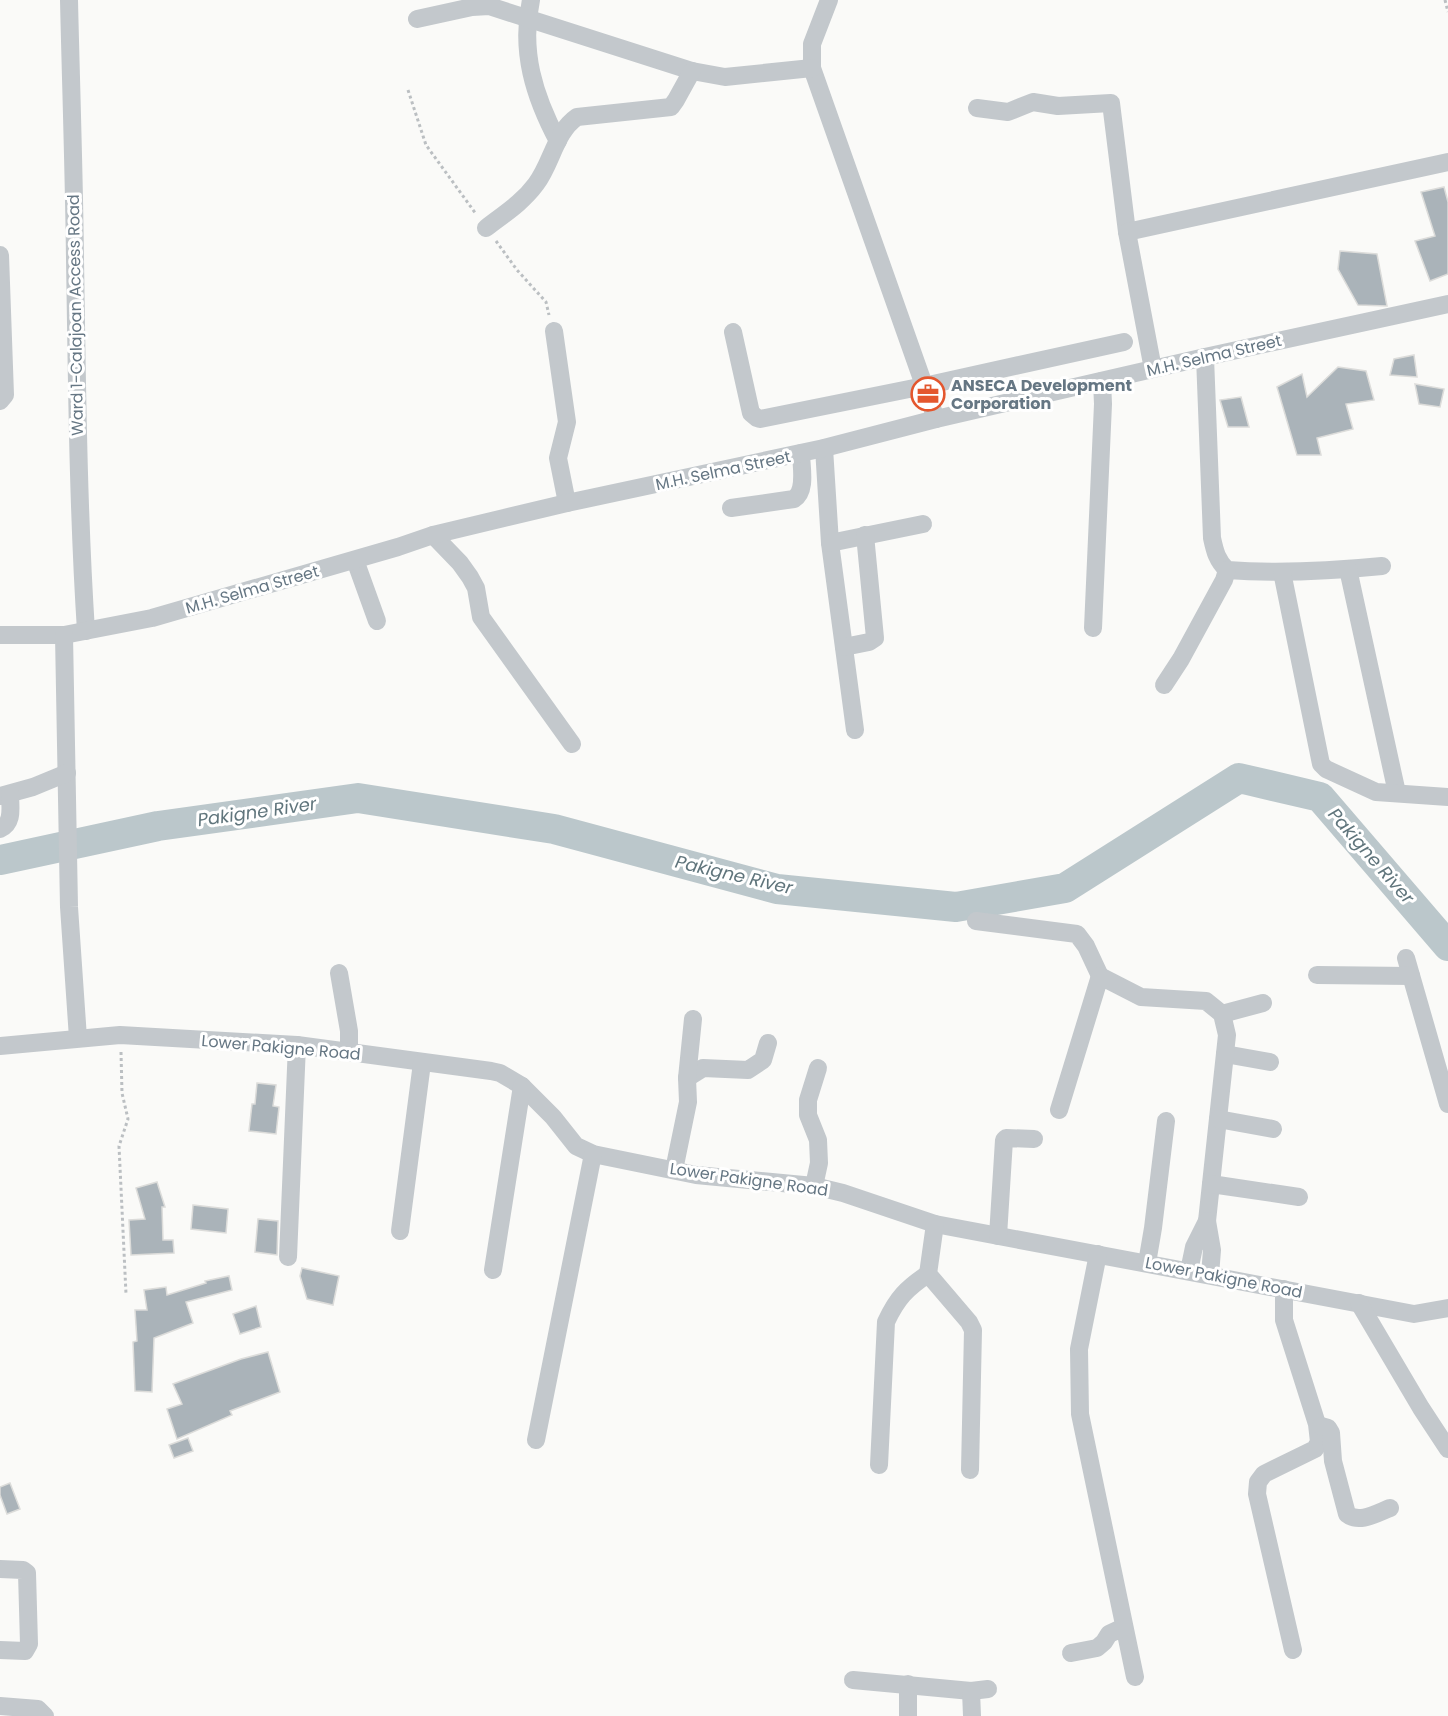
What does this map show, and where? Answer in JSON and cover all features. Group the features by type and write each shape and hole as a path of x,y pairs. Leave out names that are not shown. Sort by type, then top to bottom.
{"street":[{"name":"Ward 1-Calajoan Access Road","path":"69,0 79,525 86,631"},
{"path":"531,0 527,19 528,52 538,100 558,141"},
{"path":"829,0 812,44 812,68 936,419"},
{"path":"417,19 472,7 489,6 692,71 725,77 812,68"},
{"path":"486,228 521,202 537,183 567,124 577,117 671,106 692,71"},
{"path":"977,108 1008,112 1032,102 1058,106 1111,103 1128,232 1154,369"},
{"path":"1128,232 1448,162"},
{"path":"0,255 5,395 0,401"},
{"name":"M.H. Selma Street","path":"0,635 64,635 152,618 355,560 433,535 567,503 824,448 936,419 1205,357 1448,304"},
{"path":"554,331 567,422 558,458 567,503"},
{"path":"733,332 752,413 760,419 1124,342"},
{"path":"1205,357 1212,538 1215,554 1227,570"},
{"path":"1093,628 1103,404 1102,381"},
{"path":"824,448 830,543 855,730"},
{"path":"731,508 794,499 799,496 801,453"},
{"path":"830,543 923,524"},
{"path":"433,535 470,577 476,588 482,617 572,744"},
{"path":"844,647 870,642 875,638 866,535"},
{"path":"355,560 377,621"},
{"path":"1227,570 1282,572 1382,566"},
{"path":"1348,569 1397,793"},
{"path":"1164,685 1181,659 1224,580 1227,570"},
{"path":"1282,572 1321,765 1326,770 1376,792 1448,796"},
{"path":"64,635 69,907 78,1038"},
{"path":"0,829 5,827 10,818 5,795 33,787 67,773"},
{"path":"976,921 1077,934 1086,945 1100,976 1141,997 1206,1001 1222,1014 1227,1035 1208,1221 1212,1250 1210,1275"},
{"path":"1406,957 1448,1104"},
{"path":"339,973 349,1031 349,1052"},
{"path":"1317,975 1411,976"},
{"path":"1059,1110 1100,976"},
{"path":"1222,1014 1263,1003"},
{"path":"674,1170 688,1102 687,1078 693,1019"},
{"name":"Lower Pakigne Road","path":"0,1046 120,1035 297,1045 495,1072 522,1086 553,1117 576,1146 593,1154 696,1175 814,1186 843,1193 935,1224 1414,1314 1448,1308"},
{"path":"687,1078 703,1068 748,1070 763,1060 768,1043"},
{"path":"288,1257 297,1045"},
{"path":"1225,1054 1270,1062"},
{"path":"400,1231 422,1063"},
{"path":"814,1186 819,1163 818,1140 808,1115 808,1100 818,1068"},
{"path":"494,1270 522,1086"},
{"path":"1218,1119 1273,1129"},
{"path":"1147,1263 1166,1121"},
{"path":"998,1236 1004,1140 1006,1138 1034,1139"},
{"path":"536,1440 593,1154"},
{"path":"1211,1184 1299,1197"},
{"path":"1189,1271 1194,1247 1208,1221"},
{"path":"879,1465 886,1322 908,1288 928,1274 935,1224"},
{"path":"1098,1254 1079,1349 1080,1414 1135,1677"},
{"path":"928,1274 969,1322 973,1330 970,1470"},
{"path":"1284,1288 1284,1320 1320,1437 1318,1446 1264,1474 1258,1482 1257,1494 1293,1650"},
{"path":"1359,1303 1448,1449"},
{"path":"1317,1425 1328,1428 1331,1433 1333,1461 1347,1514 1358,1519 1390,1508"},
{"path":"0,1569 23,1569 27,1573 29,1647 25,1651 0,1650"},
{"path":"1071,1653 1097,1648 1109,1634 1124,1627"},
{"path":"853,1680 979,1690 972,1716"},
{"path":"908,1684 908,1716"},
{"path":"0,1706 38,1708 45,1716"}],"path":[{"path":"1445,0 1448,12"},
{"path":"120,1035 122,1093 128,1119 119,1146 126,1294"}],"building":[{"path":"1444,187 1448,202 1448,274 1430,281 1415,241 1435,236 1421,192"},
{"path":"1340,251 1377,254 1387,306 1358,305 1338,269"},
{"path":"1414,355 1417,377 1390,375 1394,359"},
{"path":"1338,367 1366,371 1374,400 1346,404 1353,429 1317,438 1321,455 1297,455 1277,387 1302,374 1307,397"},
{"path":"1415,384 1444,389 1440,407 1419,404"},
{"path":"1241,397 1249,427 1228,427 1220,400"},
{"path":"257,1083 276,1085 273,1106 279,1107 276,1134 249,1131"},
{"path":"157,1182 165,1207 162,1207 163,1240 173,1240 174,1253 131,1255 129,1220 145,1219 136,1188"},
{"path":"193,1205 228,1209 226,1233 191,1229"},
{"path":"258,1219 278,1221 277,1255 255,1252"},
{"path":"302,1268 339,1276 333,1305 307,1299 300,1276"},
{"path":"229,1276 232,1290 186,1302 193,1323 154,1338 152,1392 135,1391 133,1342 137,1341 135,1310 147,1310 144,1290 166,1287 167,1295 206,1283 205,1281"},
{"path":"256,1306 261,1327 240,1334 233,1314"},
{"path":"268,1352 280,1392 230,1411 232,1415 177,1439 167,1409 182,1404 173,1384 241,1359"},
{"path":"188,1438 193,1451 174,1458 169,1445"},
{"path":"10,1483 20,1509 7,1514 0,1495 0,1487"}],"waterway":[{"name":"Pakigne River","path":"0,860 158,826 358,798 554,829 777,889 956,907 1065,888 1239,778 1320,797 1448,946"}],"place":[{"name":"ANSECA Development Corporation","path":"928,394"}]}
